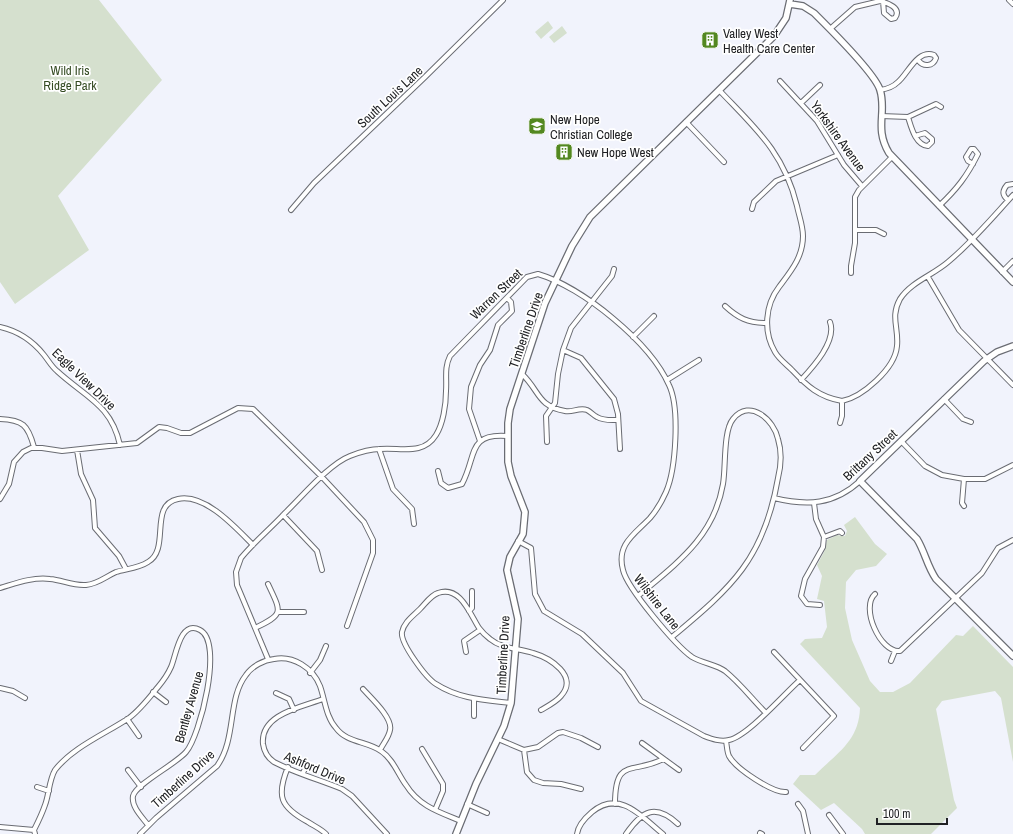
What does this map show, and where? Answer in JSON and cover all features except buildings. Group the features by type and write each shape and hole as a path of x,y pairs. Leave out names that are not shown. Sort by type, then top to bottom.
{"street":[{"name":"South Louis Lane","path":"291,210 314,183 426,77 503,0"},
{"path":"1009,0 1013,4"},
{"path":"555,281 578,234 590,217 779,30 786,18 790,2 809,8 871,75 880,90 883,141 892,157 1013,282"},
{"path":"830,30 855,7 862,4 883,2"},
{"path":"880,90 899,82 912,64 918,60"},
{"name":"Yorkshire Avenue","path":"780,81 825,132 844,165 862,186"},
{"path":"801,103 820,85"},
{"path":"719,90 764,137 780,159 788,176 801,223 802,247 794,269 774,295 770,304 766,324 775,352 801,380 822,396 842,401 850,399 864,391 894,360 897,346 894,319 898,304 909,288 928,277 948,262 972,240 1013,195"},
{"path":"881,116 908,117 936,104 941,107"},
{"path":"908,117 915,136"},
{"path":"686,122 724,162"},
{"path":"752,209 754,202 772,184 838,155"},
{"path":"851,274 855,230 854,200 862,186 892,157"},
{"path":"939,206 962,183 973,164"},
{"path":"1008,200 1003,194 1003,190 1007,185 1013,184"},
{"path":"855,230 876,230 884,234"},
{"path":"1002,272 1013,261"},
{"path":"547,442 546,416 556,403 558,374 563,350 571,328 613,274 614,269"},
{"name":"Warren Street","path":"268,659 239,589 236,576 239,561 253,545 322,477 345,458 361,452 379,449 417,449 424,447 435,436 444,408 446,391 446,363 450,356 526,277 538,274 555,281"},
{"path":"928,277 959,330 1013,385"},
{"name":"Wilshire Lane","path":"555,281 591,302 611,317 633,337 651,356 667,380 673,396 676,414 673,468 670,482 659,506 649,519 628,540 621,554 625,576 638,596 672,637 691,656 703,663 725,671 765,712"},
{"name":"Timberline Drive","path":"456,834 467,804 498,739 511,703 516,649 516,608 507,570 510,557 518,540 523,534 525,512 511,476 508,462 507,436 510,409 545,303 555,281"},
{"path":"480,441 469,409 471,387 480,365 490,350 498,325 512,311 511,302 507,298"},
{"path":"725,306 742,320 766,324"},
{"path":"633,337 654,316"},
{"path":"801,380 824,351 832,331 830,322"},
{"name":"Eagle View Drive","path":"0,327 23,336 34,344 57,371 100,406 112,421 120,445"},
{"name":"Brittany Street","path":"774,498 799,503 814,503 845,493 860,481 986,359 1013,346"},
{"path":"563,350 581,358 617,405 620,449"},
{"path":"667,380 698,360"},
{"path":"522,374 532,383 541,400 546,405 564,411 587,410 598,418 605,420 618,420"},
{"path":"944,399 964,419 971,422"},
{"path":"840,422 842,416 842,401"},
{"path":"0,499 9,484 12,467 15,460 23,452 34,447 62,451 120,445 138,442 151,431 159,427 181,433 190,433 238,408 249,408 261,416 322,477 364,522 371,533 374,545 373,553 347,626"},
{"path":"638,596 690,552 706,530 717,507 723,484 728,430 734,418 745,410 756,411 772,425 778,439 780,458 774,498 761,539 740,573 719,597 672,637"},
{"path":"0,420 16,420 22,424 30,433 34,447"},
{"path":"438,471 441,483 448,488 462,484 469,471 477,444 483,438 492,435 507,436"},
{"path":"901,442 929,469 938,473 964,479 980,480 989,478 1013,465"},
{"path":"379,449 393,489 412,509 414,524"},
{"path":"77,450 80,474 93,500 93,521 95,528 119,556 126,569"},
{"path":"964,479 962,503 964,506"},
{"path":"860,481 917,540 922,547 931,572 1013,656"},
{"path":"0,588 23,580 38,578 87,585 102,581 126,569 145,564 156,555 159,548 163,512 168,504 177,499 194,500 213,509 253,545"},
{"path":"814,503 816,519 824,537 823,547 805,579 801,592 802,599 805,603 820,605"},
{"path":"283,516 317,551 322,570"},
{"path":"824,537 840,531 842,532"},
{"path":"518,540 531,548 535,594 546,614 582,634 623,673 643,703 704,736 714,740 726,741 743,733 800,680"},
{"path":"875,594 871,598 870,604 873,626 881,640 889,648 895,651 900,651 905,648 956,599 984,570 998,548 1013,540"},
{"path":"255,628 272,620 278,612 278,605 268,584"},
{"path":"511,703 474,699 452,693 428,678 404,644 401,637 403,627 407,621 435,594 439,592 454,593 469,611 480,630 492,641 507,648 532,652 547,659 566,675 567,686 563,694 541,710"},
{"path":"469,611 472,608 472,592"},
{"path":"278,612 304,612"},
{"name":"Bentley Avenue","path":"0,826 35,832 49,791 53,774 58,767 90,741 127,719 137,711 171,668 182,636 191,628 197,628 206,633 208,638 211,672 193,740 182,757 141,787"},
{"path":"466,652 464,641 480,630"},
{"path":"310,672 320,660 326,646"},
{"path":"891,661 895,651"},
{"path":"774,652 834,715 833,721 804,748"},
{"path":"268,659 280,657 298,662 310,672 320,686 330,718 336,728 344,736 380,750 389,758 414,797 434,810 460,821"},
{"name":"Timberline Drive","path":"140,834 148,825 217,766 225,756 229,741 237,691 240,684 252,668 268,659"},
{"path":"0,688 13,691 25,698"},
{"path":"363,689 386,716 390,724 390,731 380,750"},
{"path":"153,692 166,702"},
{"path":"276,693 289,699 294,710"},
{"name":"Ashford Drive","path":"323,699 274,719 267,726 263,743 267,755 273,761 342,789 352,796 387,834"},
{"path":"474,699 474,716"},
{"path":"127,719 139,736"},
{"path":"498,739 524,750 541,746 561,732 582,738 598,747"},
{"path":"726,741 729,756 734,762 759,781 780,792 786,792"},
{"path":"642,743 678,770"},
{"path":"422,749 444,784 443,791 434,810"},
{"path":"524,750 527,772 534,780 543,783 562,784 581,789"},
{"path":"615,804 617,780 621,773 628,768 657,762 663,759"},
{"path":"303,773 307,764"},
{"path":"288,767 280,791 286,806 294,815 323,830 326,834"},
{"path":"128,770 141,787 133,796 133,801 140,815 148,825"},
{"path":"37,787 49,791"},
{"path":"467,804 487,813"},
{"path":"577,834 578,828 588,815 600,805 615,804 630,808 663,834"},
{"path":"798,804 803,811 808,834"},
{"path":"626,834 642,816 650,812 659,812 668,815 678,824"},
{"path":"829,815 843,834"}],"green space":[{"name":"Wild Iris Ridge Park","path":"0,0 99,0 162,80 58,196 89,250 15,304 0,282"},
{"path":"548,21 553,28 541,39 535,32"},
{"path":"562,26 567,33 554,43 549,37"},
{"path":"855,517 875,544 887,554 876,566 856,570 846,582 845,608 852,640 870,681 880,692 893,692 910,683 956,635 963,636 973,626 1013,667 1013,762 1001,698 995,691 942,701 936,709 954,800 957,808 931,834 865,834 862,829 834,803 821,810 793,784 800,775 815,775 839,753 851,738 859,719 860,708 800,644 805,639 822,638 827,627 824,601 817,599 822,576 817,565 824,552 827,540 837,535 845,536 847,531 844,525"}],"place":[{"name":"Valley West Health Care Center","path":"710,40"},
{"name":"New Hope Christian College","path":"537,126"},
{"name":"New Hope West","path":"564,152"}]}
